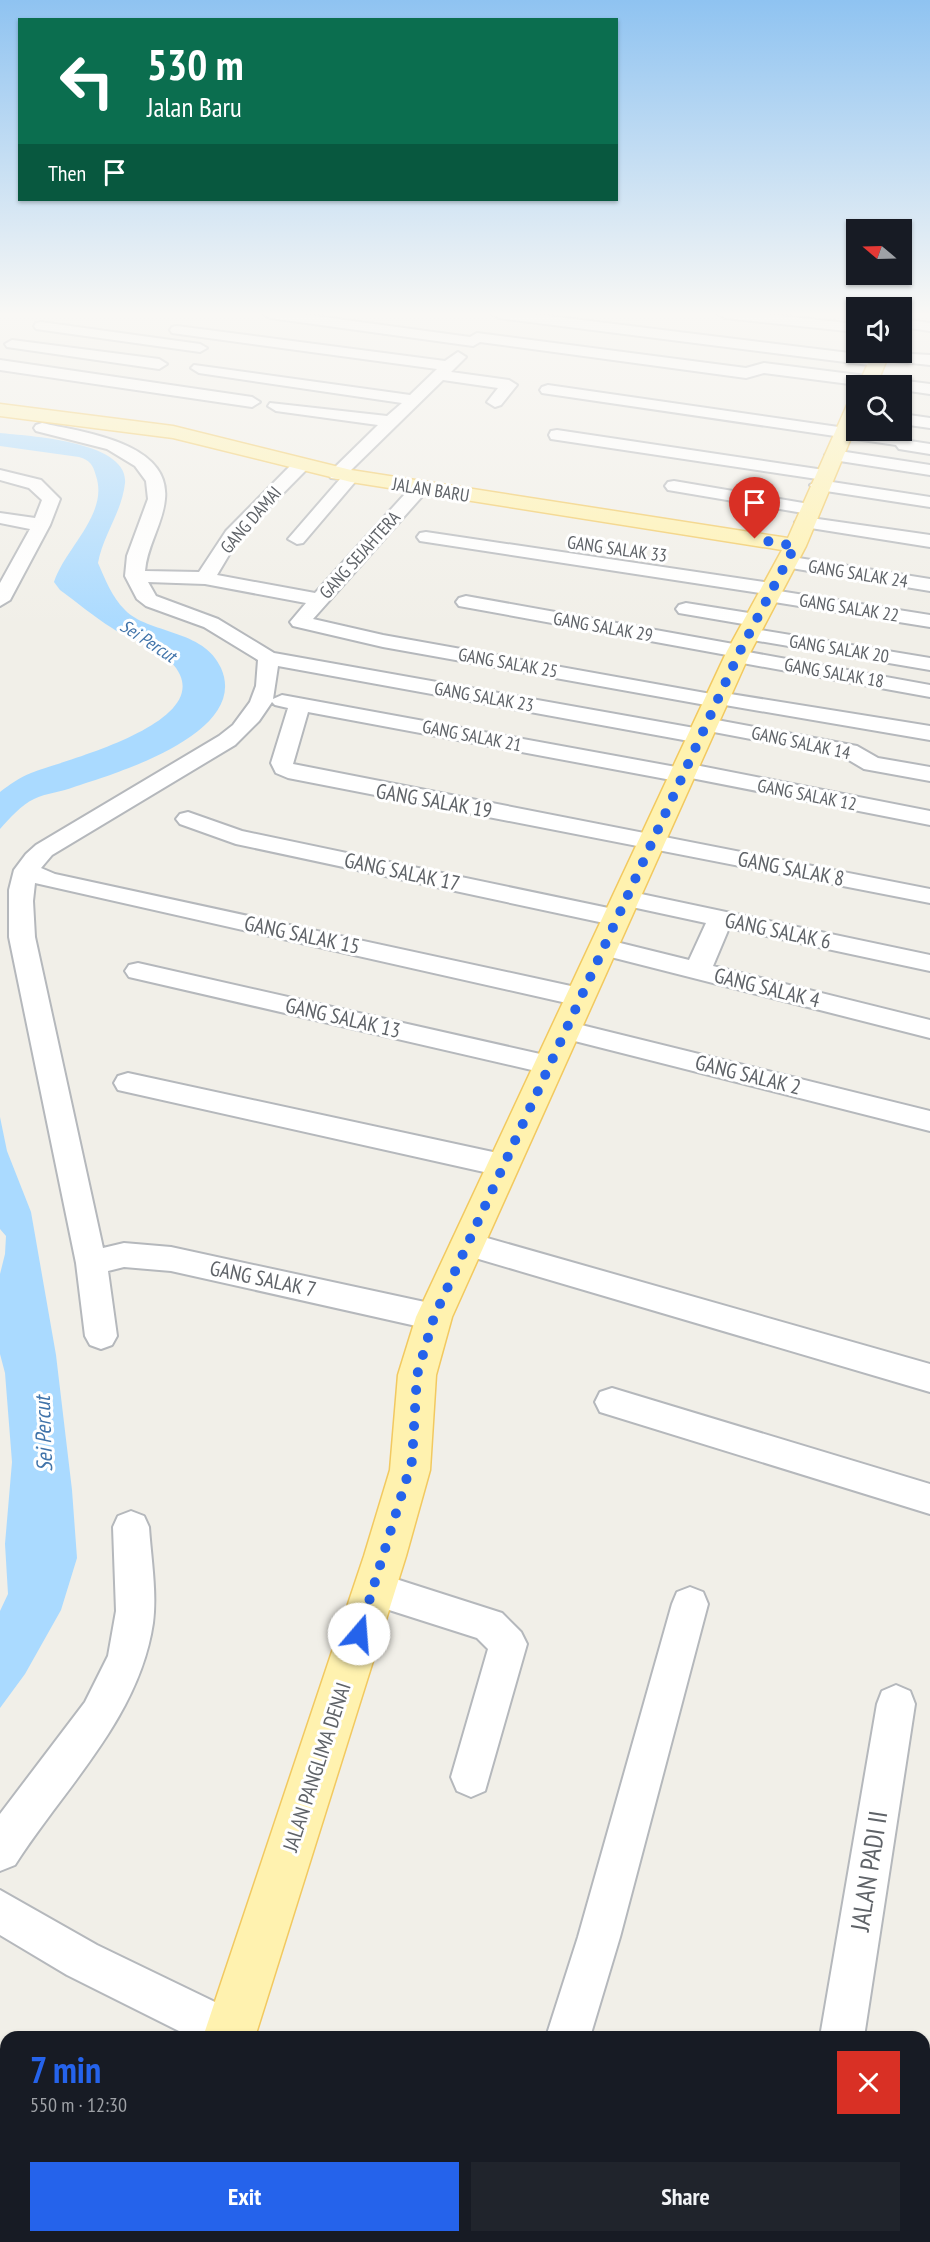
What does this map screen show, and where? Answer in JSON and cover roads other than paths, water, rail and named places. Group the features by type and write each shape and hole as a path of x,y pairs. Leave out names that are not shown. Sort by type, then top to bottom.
{"main road":[{"name":"JALAN BARU","path":"66,419 184,434 344,475 791,545"},
{"name":"JALAN PANGLIMA DENAI","path":"231,2031 374,1589 412,1461 417,1375 434,1317 683,773 851,419"}],"street":[{"path":"368,419 393,422"},
{"path":"297,539 344,475 396,419"},
{"path":"582,419 791,545"},
{"path":"632,419 791,545"},
{"path":"772,419 791,545"},
{"path":"791,545 904,419"},
{"path":"912,420 930,423"},
{"path":"582,439 593,422"},
{"path":"615,444 625,426"},
{"path":"42,428 110,444 132,454 152,472 157,488 155,514 134,564 134,576 146,598 230,630 268,658 268,681 262,698 252,716 225,742 44,850 33,859 26,870 19,903 22,937 91,1263 101,1336"},
{"path":"557,435 738,462 791,545 930,733"},
{"path":"686,609 791,545 901,441 905,445 930,448"},
{"path":"644,469 656,450"},
{"path":"697,456 680,480 791,545 930,502"},
{"path":"728,482 738,462"},
{"name":"GANG DAMAI","path":"205,578 232,536 301,465"},
{"path":"594,661 791,545 930,470"},
{"path":"0,475 35,484 51,499 41,525 2,592"},
{"name":"GANG SEJAHTERA","path":"300,622 420,488"},
{"path":"0,518 41,525"},
{"name":"GANG SALAK 33","path":"453,525 791,545"},
{"path":"426,537 791,545 930,541"},
{"name":"GANG SALAK 24","path":"791,545 930,585"},
{"name":"GANG SALAK 29","path":"466,602 791,545"},
{"name":"GANG SALAK 22","path":"791,545 930,621"},
{"name":"GANG SALAK 25","path":"300,622 383,640 791,545"},
{"name":"GANG SALAK 23","path":"268,658 791,545"},
{"name":"GANG SALAK 20","path":"791,545 930,664"},
{"name":"GANG SALAK 18","path":"791,545 930,691"},
{"name":"GANG SALAK 14","path":"791,545 849,751 872,764 930,774"},
{"path":"134,576 205,578 319,600"},
{"name":"GANG SALAK 21","path":"262,698 683,773"},
{"name":"GANG SALAK 19","path":"300,704 282,763 290,771 314,779 652,841"},
{"name":"GANG SALAK 12","path":"683,773 930,818"},
{"name":"GANG SALAK 17","path":"188,819 236,837 616,921"},
{"name":"GANG SALAK 8","path":"652,841 930,896"},
{"name":"GANG SALAK 15","path":"26,870 48,880 580,997"},
{"path":"698,970 720,919"},
{"name":"GANG SALAK 6","path":"616,921 720,919 930,963"},
{"name":"GANG SALAK 4","path":"616,921 698,970 930,1029"},
{"name":"GANG SALAK 13","path":"138,971 549,1065"},
{"name":"GANG SALAK 2","path":"565,1030 930,1121"},
{"path":"128,1083 502,1165"},
{"path":"466,1244 930,1378"},
{"name":"GANG SALAK 7","path":"91,1263 124,1255 171,1259 434,1317"},
{"path":"612,1402 930,1499"},
{"path":"0,1850 13,1828 95,1719 116,1683 134,1623 131,1527"},
{"path":"374,1589 489,1625 508,1644 471,1777"},
{"path":"570,2031 599,1937 690,1604"},
{"name":"JALAN PADI II","path":"843,2031 896,1704"},
{"path":"0,1911 82,1960 222,2031"}],"water":[{"name":"Sei Percut","path":"0,433 74,443 111,458 122,469 125,483 123,494 98,563 106,581 120,605 135,618 189,639 213,655 221,668 225,691 216,712 199,731 174,747 119,772 34,799 20,808 0,829 0,792 27,775 105,748 160,720 177,702 182,683 171,662 165,657 105,624 60,590 54,582 96,504 98,490 95,472 90,463 79,457 0,446"},
{"name":"Sei Percut","path":"0,1117 7,1151 31,1212 56,1355 72,1490 77,1558 61,1610 25,1674 0,1708 0,1611 8,1594 5,1544 12,1462 5,1373 0,1354 0,1274 5,1254 6,1236 0,1229"}]}
